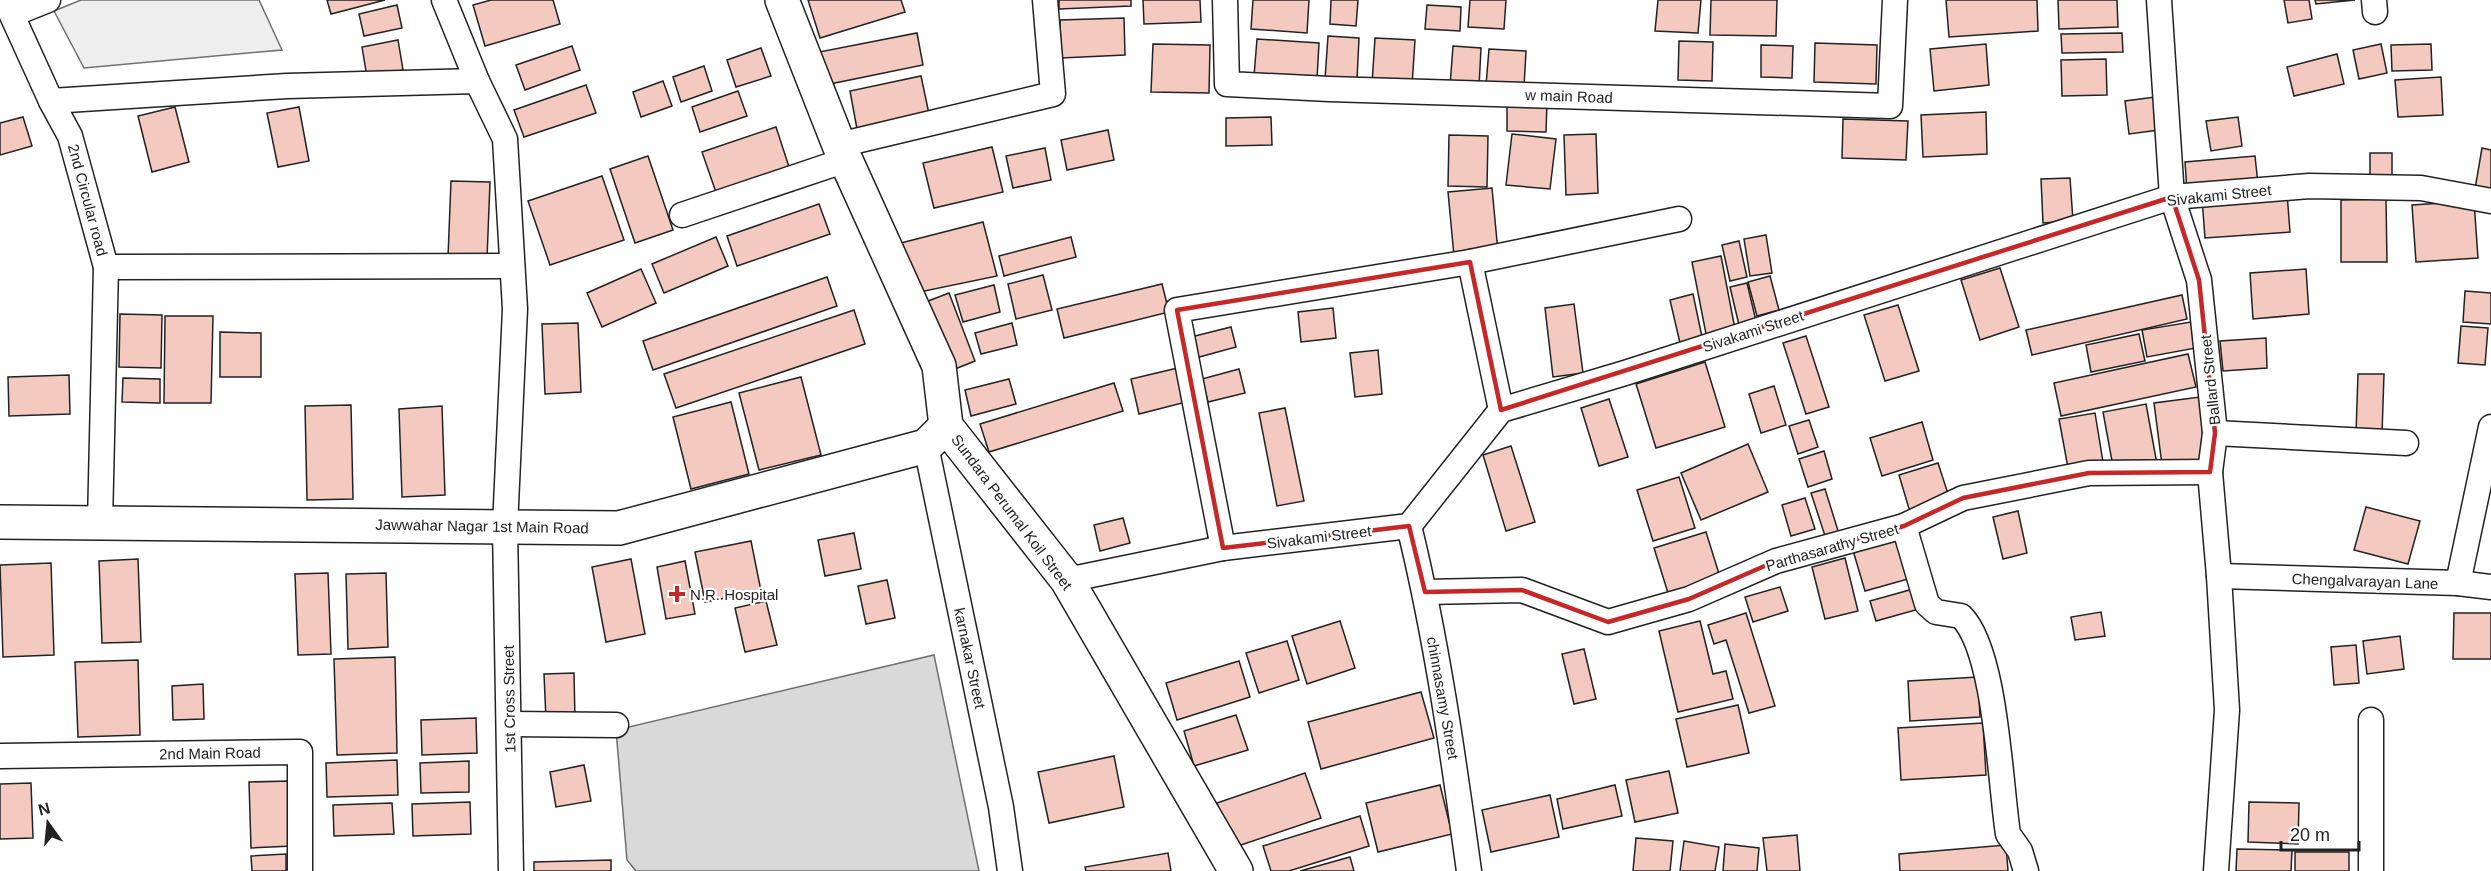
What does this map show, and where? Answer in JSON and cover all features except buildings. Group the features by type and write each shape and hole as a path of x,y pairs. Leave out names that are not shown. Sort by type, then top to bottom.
{"street":[{"path":"9,7 48,0"},
{"name":"1st Cross Street","path":"444,0 477,81 505,139 514,309 505,527 511,871"},
{"name":"Sundara Perumal Koil Street","path":"782,0 843,153 939,366 936,436 1067,580 1236,871"},
{"path":"682,215 843,153 1053,94 1046,0"},
{"name":"w main Road","path":"1225,0 1227,84 1890,106 1895,0"},
{"name":"Ballard Street","path":"2159,0 2172,196 2199,280 2215,433 2210,472 2227,710 2216,871"},
{"name":"2nd Circular road","path":"9,7 51,101 70,136 106,267 100,523"},
{"path":"51,101 287,86 477,81"},
{"name":"Sivakami Street","path":"1501,410 1625,373 2172,196 2309,186 2421,188 2491,201"},
{"path":"1223,548 1177,310 1470,262 1679,219"},
{"path":"1409,526 1501,410 1470,262"},
{"path":"106,267 512,266"},
{"name":"Chengalvarayan Lane","path":"2219,576 2458,584 2491,427"},
{"path":"2215,433 2406,442"},
{"name":"Jawwahar Nagar 1st Main Road","path":"0,522 619,528 936,436"},
{"name":"karnakar Street","path":"936,436 1001,807 1010,871"},
{"name":"Parthasarathy Street","path":"1425,592 1522,590 1608,622 1689,600 1776,561 1904,526 1963,498 2089,473 2210,472"},
{"name":"Sivakami Street","path":"1067,580 1223,548 1409,526"},
{"name":"chinnasamy Street","path":"1409,526 1425,592 1453,757 1469,871"},
{"path":"1904,526 1928,604 1936,612 1961,616 1973,630 1991,690 2008,834 2020,851 2026,871"},
{"path":"2458,584 2491,587"},
{"path":"2371,720 2371,871"},
{"path":"510,724 616,725"},
{"name":"2nd Main Road","path":"0,756 300,752 300,871"}],"highlighted area":[{"path":"2172,197 2199,280 2215,433 2210,472 2089,473 1963,498 1904,526 1776,561 1689,599 1608,622 1522,590 1425,592 1409,526 1223,548 1177,310 1470,262 1501,410"}],"shaded area":[{"path":"81,0 259,0 282,50 84,68 54,11"},
{"path":"934,655 979,871 636,871 627,860 616,730"}],"place":[{"name":"N.R. Hospital","path":"677,594"}]}
